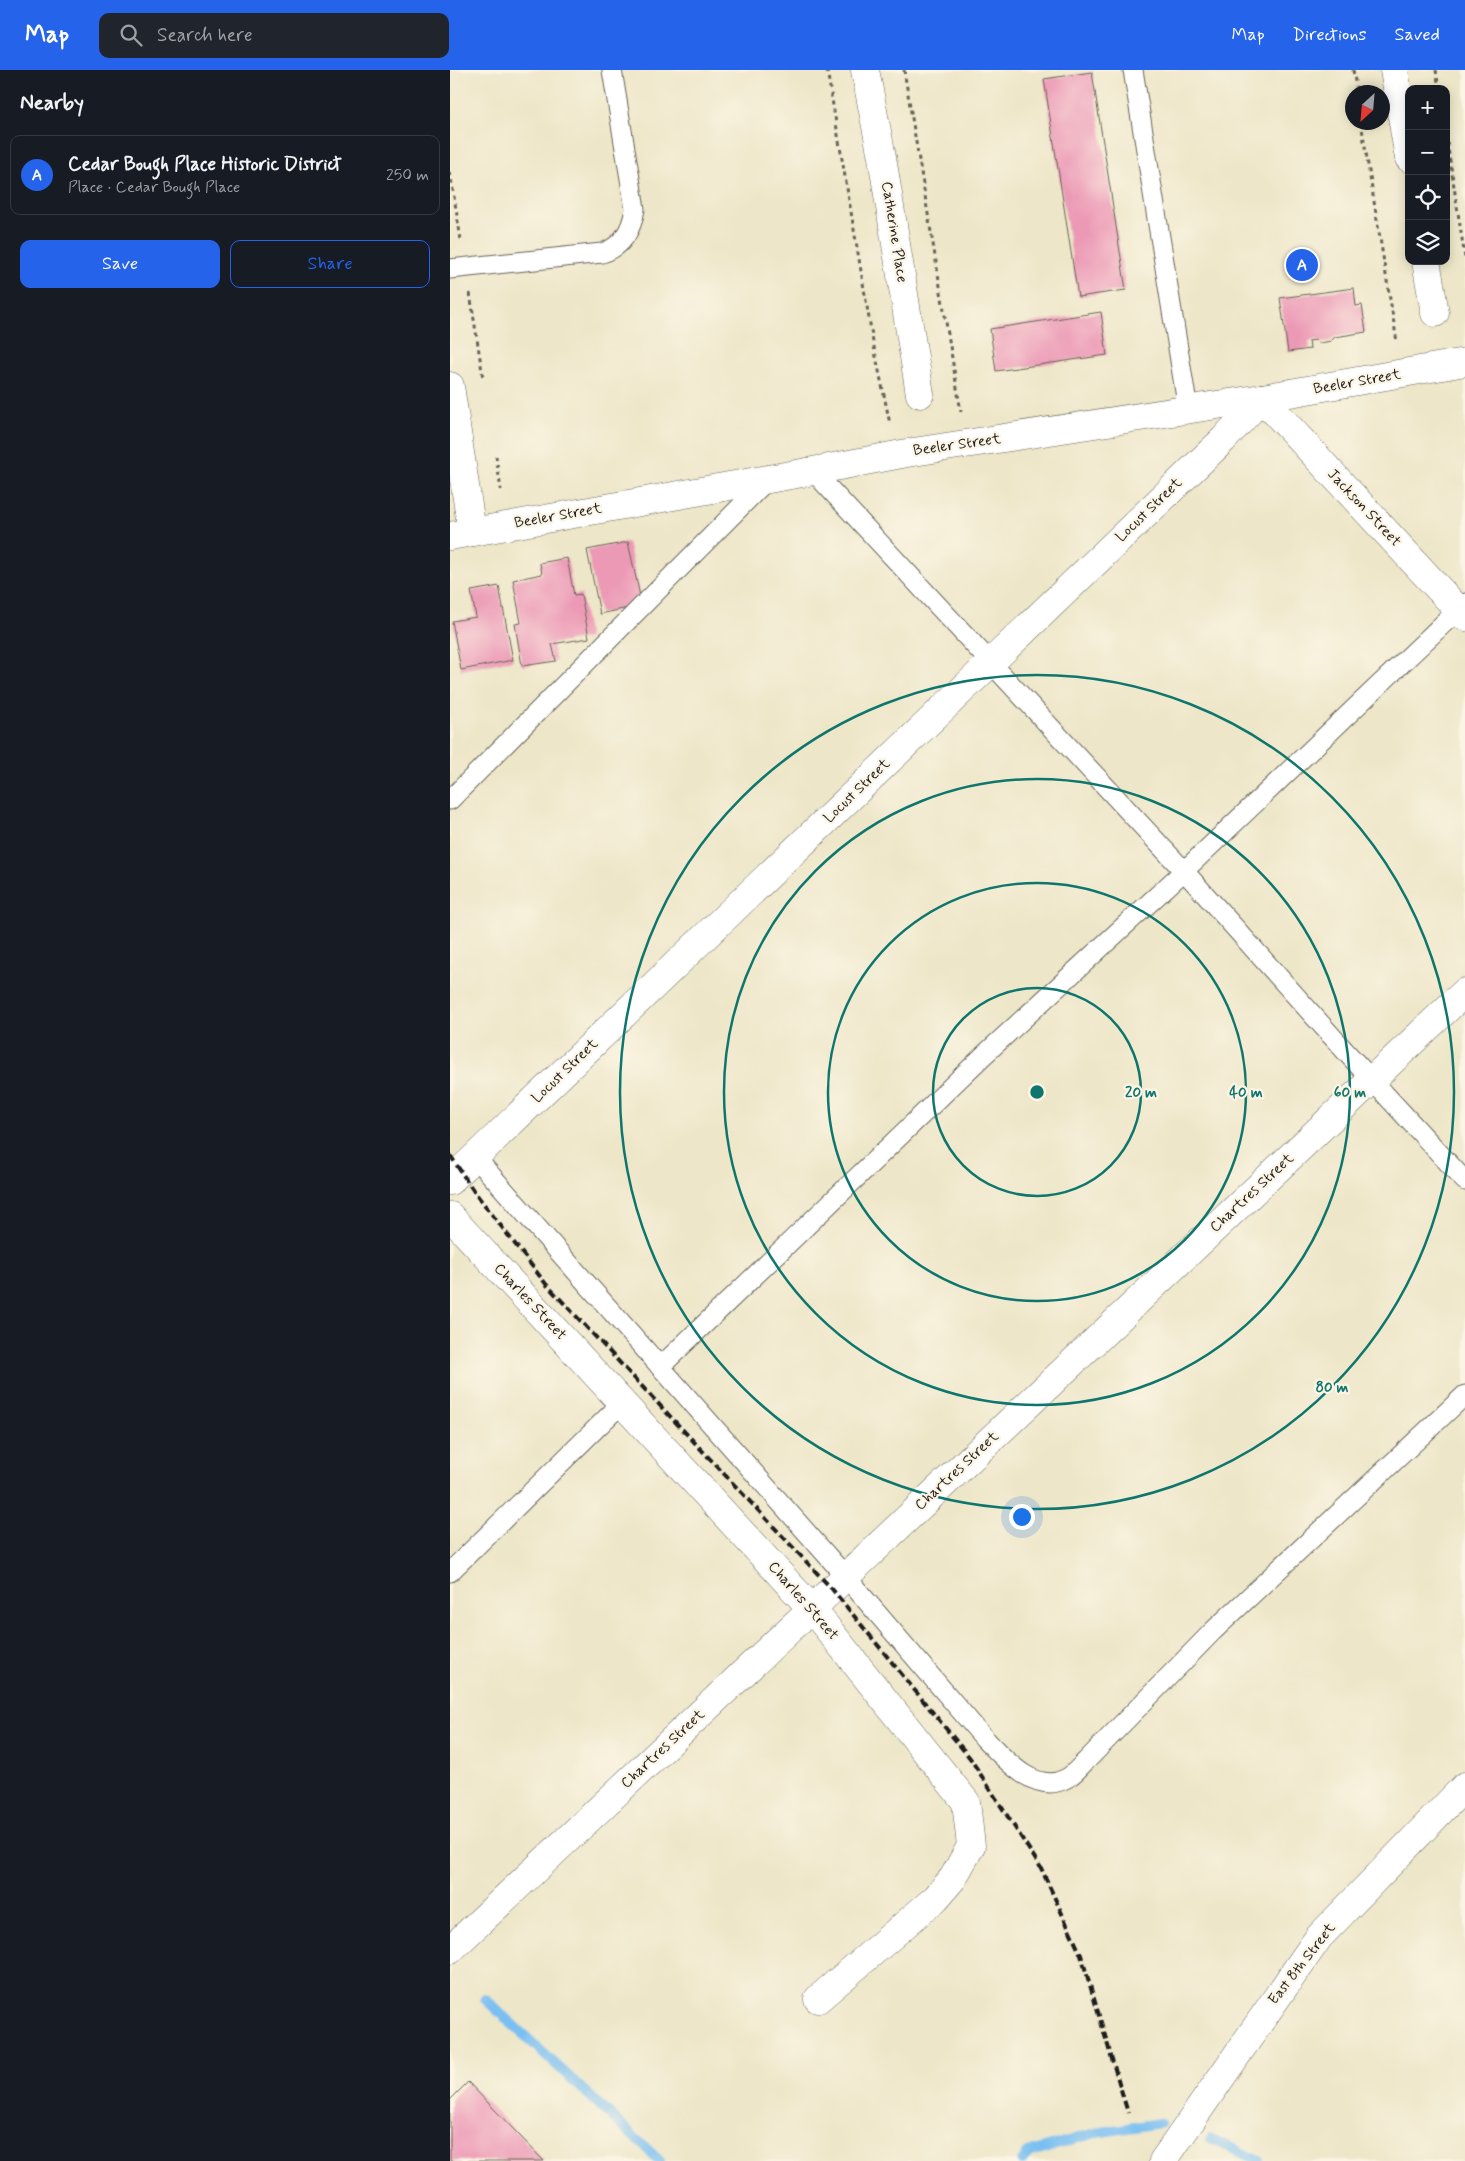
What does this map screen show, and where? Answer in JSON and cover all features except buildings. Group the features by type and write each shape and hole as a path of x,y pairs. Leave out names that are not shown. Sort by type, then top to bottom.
{"street":[{"name":"Catherine Place","path":"865,70 882,157 920,394"},
{"path":"1394,70 1405,135"},
{"path":"1427,265 1435,313"},
{"name":"Beeler Street","path":"461,534 813,472 907,453 1262,398 1465,362"},
{"path":"450,386 461,534"},
{"name":"Jackson Street","path":"1262,398 1463,610"},
{"name":"Locust Street","path":"450,1182 1223,440 1262,398"},
{"name":"Chartres Street","path":"450,1950 1465,992"},
{"name":"Charles Street","path":"450,1216 812,1609 966,1802 971,1846 953,1878 936,1898 818,1999"},
{"name":"East 8th Street","path":"1163,2161 1319,1937 1465,1786"}],"lane":[{"path":"458,268 602,253 611,250 624,238 633,220 634,208 612,70"},
{"path":"1133,70 1188,410"},
{"path":"813,472 1184,870 1371,1080 1465,1181"},
{"path":"450,800 768,479"},
{"path":"660,1367 984,1055 1463,610"},
{"path":"475,1157 846,1577 984,1738 1005,1759 1028,1777 1046,1783 1065,1779 1213,1631 1465,1395"},
{"path":"450,1572 622,1403"}],"path":[{"path":"827,70 873,342 890,426"},
{"path":"904,70 961,413"},
{"path":"1353,70 1356,85"},
{"path":"1436,70 1438,85"},
{"path":"1362,130 1397,342"},
{"path":"1450,161 1465,258"},
{"path":"450,172 458,268 484,383"},
{"path":"495,451 501,490"}],"waterway":[{"path":"485,1999 660,2161"},
{"path":"1022,2161 1028,2153 1095,2133 1160,2123"},
{"path":"1210,2138 1259,2161"}],"railway":[{"path":"450,1155 473,1190 546,1284 832,1589 970,1758 1041,1868 1081,1955 1128,2113"}],"place":[{"name":"Cedar Bough Place Historic District","path":"1302,265"}]}
